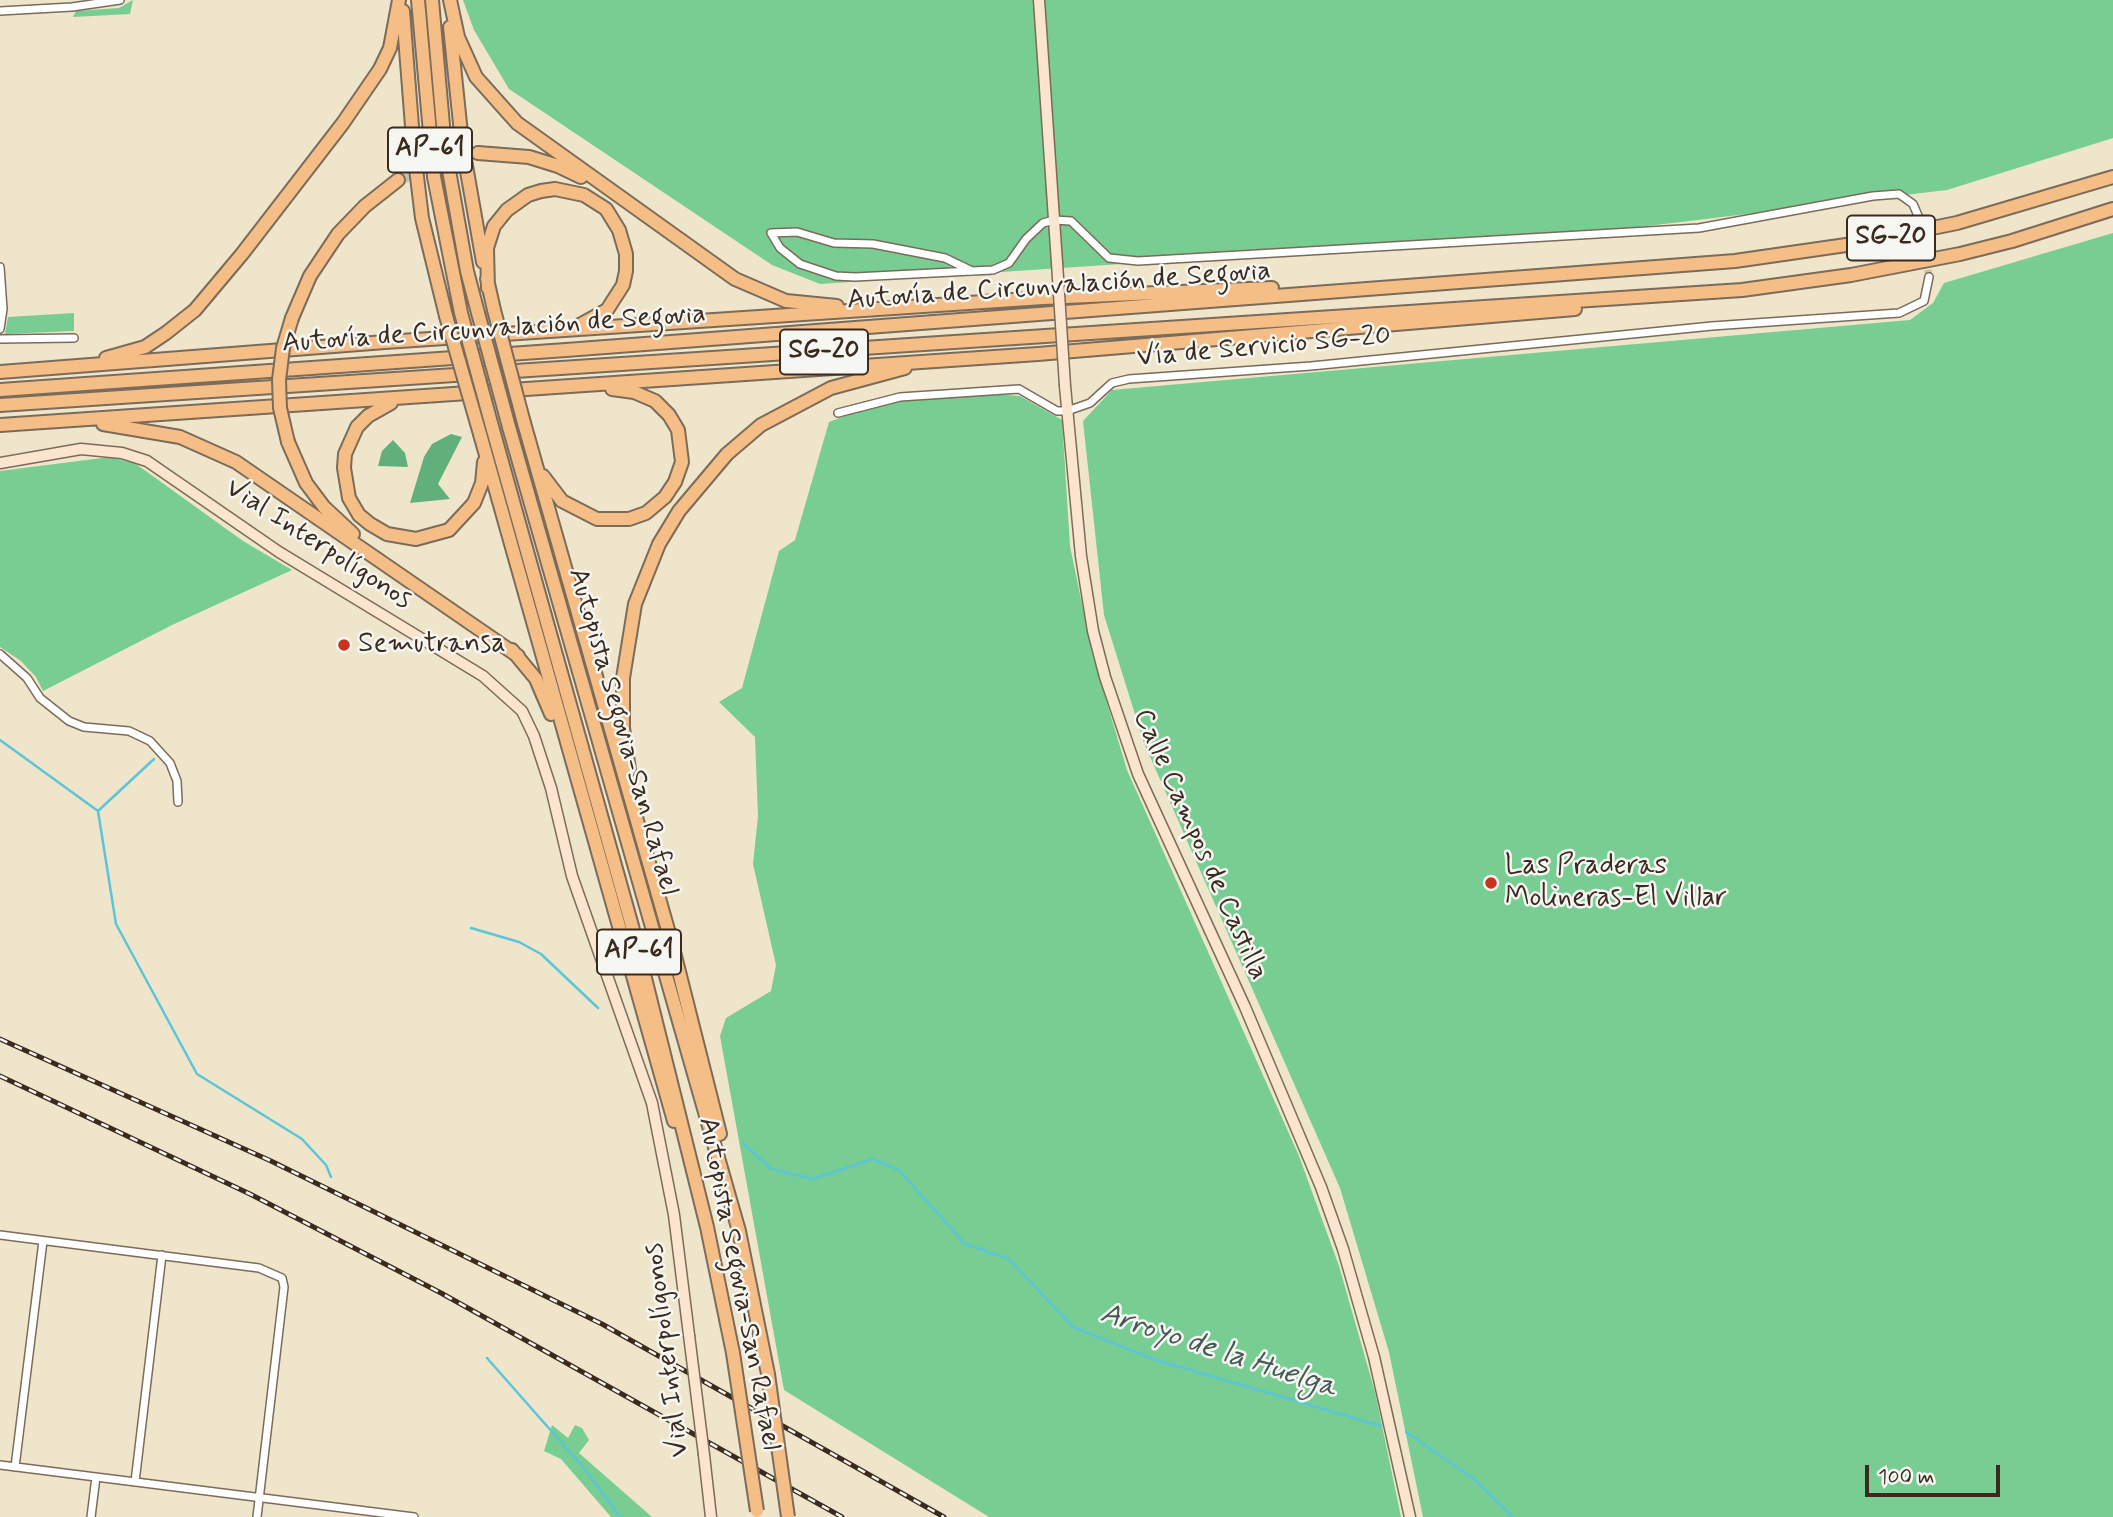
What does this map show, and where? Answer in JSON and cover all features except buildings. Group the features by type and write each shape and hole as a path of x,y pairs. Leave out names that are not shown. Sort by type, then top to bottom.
{"highway":[{"path":"401,0 422,218 446,316 664,1090 707,1227"},
{"path":"0,371 81,362 127,353 145,347 195,310 362,97 390,48 401,0"},
{"name":"Autopista Segovia-San Rafael","path":"418,0 434,177 461,313 632,926 707,1227 733,1353 757,1514"},
{"name":"Autopista Segovia-San Rafael","path":"432,0 445,148 467,271 509,427 739,1231 768,1374 788,1517"},
{"path":"449,0 467,60 487,93 502,109 655,224 735,279 769,296 822,306 918,308"},
{"path":"449,0 462,143 488,288 530,445 658,892"},
{"path":"478,153 517,155 558,166 655,224"},
{"name":"Autovía de Circunvalación de Segovia","path":"0,390 566,351 1706,264 1853,244 1994,214 2113,177"},
{"path":"398,180 365,206 338,234 310,276 292,318 279,380 280,408 288,442 306,483 324,507 351,532 496,636 518,656 542,691 584,805"},
{"path":"488,288 485,264 490,236 501,218 517,202 528,195 555,189 583,195 606,209 619,230 626,254 623,285 616,298 607,310 586,324 537,333"},
{"name":"Autovía de Circunvalación de Segovia","path":"0,405 1648,298 1794,284 1908,265 2012,241 2113,209"},
{"path":"0,371 1079,296 1465,281"},
{"path":"0,425 1038,354 1488,317 1648,298"},
{"path":"739,1231 709,1087 626,760 623,678 635,604 659,544 679,511 727,454 761,425 831,388 903,368 1038,354"},
{"path":"530,445 539,468 557,496 577,512 597,519 620,520 646,513 665,497 675,482 682,462 680,438 663,408 634,392 563,387"},
{"path":"421,397 387,404 377,409 357,427 351,439 345,454 345,483 359,515 370,524 387,534 416,539 439,535 458,523 474,503 482,483 484,459 480,434"},
{"path":"64,421 157,431 219,453 253,472 518,656"}],"main road":[{"name":"Calle Campos de Castilla","path":"1039,0 1067,411 1081,556 1093,631 1105,677 1138,775 1245,1007 1321,1187 1343,1249 1374,1357 1410,1517"},
{"name":"Vial Interpolígonos","path":"0,463 81,449 122,453 147,461 279,552 483,676 522,711 538,749 572,876 652,1104 674,1215 710,1517"}],"street":[{"path":"0,11 120,0"},
{"path":"972,271 945,258 873,244 834,243 797,232 771,233 787,255 810,268 836,276 972,271 993,270 1009,262 1026,239 1043,223 1054,219 1071,221 1109,258 1138,261 1699,228 1873,196 1899,194 1913,204 1919,218"},
{"path":"0,267 1,325"},
{"name":"Vía de Servicio SG-20","path":"1067,411 1090,403 1112,383 1129,379 1311,366 1712,326 1899,313 1924,300 1929,277"},
{"path":"0,339 74,338"},
{"path":"838,413 900,397 1019,389 1057,411 1067,411"},
{"path":"0,654 27,678 40,698 69,722 84,727 129,731 150,741 170,763 177,781 178,802"},
{"path":"0,1235 259,1268 282,1278 284,1287 257,1517"},
{"path":"15,1467 43,1241"},
{"path":"135,1482 162,1255"},
{"path":"0,1465 414,1517"},
{"path":"91,1517 96,1477"}],"green space":[{"path":"133,0 130,14 73,17 76,11 119,8"},
{"path":"463,0 2113,0 2113,138 1947,190 1589,233 820,284 772,265 509,89 474,30"},
{"path":"2113,233 2113,1517 1423,1517 1389,1352 1340,1188 1144,743 1104,615 1083,421 1112,390 1910,320 1933,303 1944,283"},
{"path":"74,313 74,331 5,334 8,317"},
{"path":"993,394 1020,396 1062,420 1070,546 1092,653 1127,770 1299,1156 1339,1266 1375,1392 1401,1517 989,1517 784,1390 720,1036 726,1018 771,991 776,965 753,864 758,816 755,737 719,702 742,688 779,551 795,540 829,422 882,402"},
{"path":"451,434 462,437 438,484 450,499 410,503 424,457 432,444"},
{"path":"393,440 405,453 408,467 378,466 382,451"},
{"path":"110,457 136,464 243,541 292,570 172,625 43,691 36,677 21,661 0,647 0,471"},
{"path":"552,1425 568,1438 575,1425 582,1428 589,1440 579,1453 652,1517 611,1517 561,1459 544,1451"}],"waterway":[{"path":"0,740 98,811 116,924 197,1074 302,1139 326,1165 331,1177"},
{"name":"Arroyo de la Huelga","path":"98,811 154,759"},
{"name":"Arroyo de la Huelga","path":"471,928 519,942 541,954 598,1008"},
{"name":"Arroyo de la Huelga","path":"743,1143 771,1169 813,1179 873,1159 899,1170 965,1244 1009,1259 1073,1327 1153,1359 1381,1426"},
{"path":"487,1358 583,1467 620,1517"},
{"name":"Arroyo de la Huelga","path":"1406,1432 1475,1480 1513,1517"}],"tunnel":[{"path":"398,180 439,160 478,153"},
{"path":"1919,218 1929,277"}],"railway":[{"path":"0,1039 271,1161 602,1324 944,1517"},
{"path":"0,1076 250,1194 441,1293 842,1517"}],"place":[{"name":"Semutransa","path":"344,645"},
{"name":"Las Praderas Molineras-El Villar","path":"1491,883"}]}
